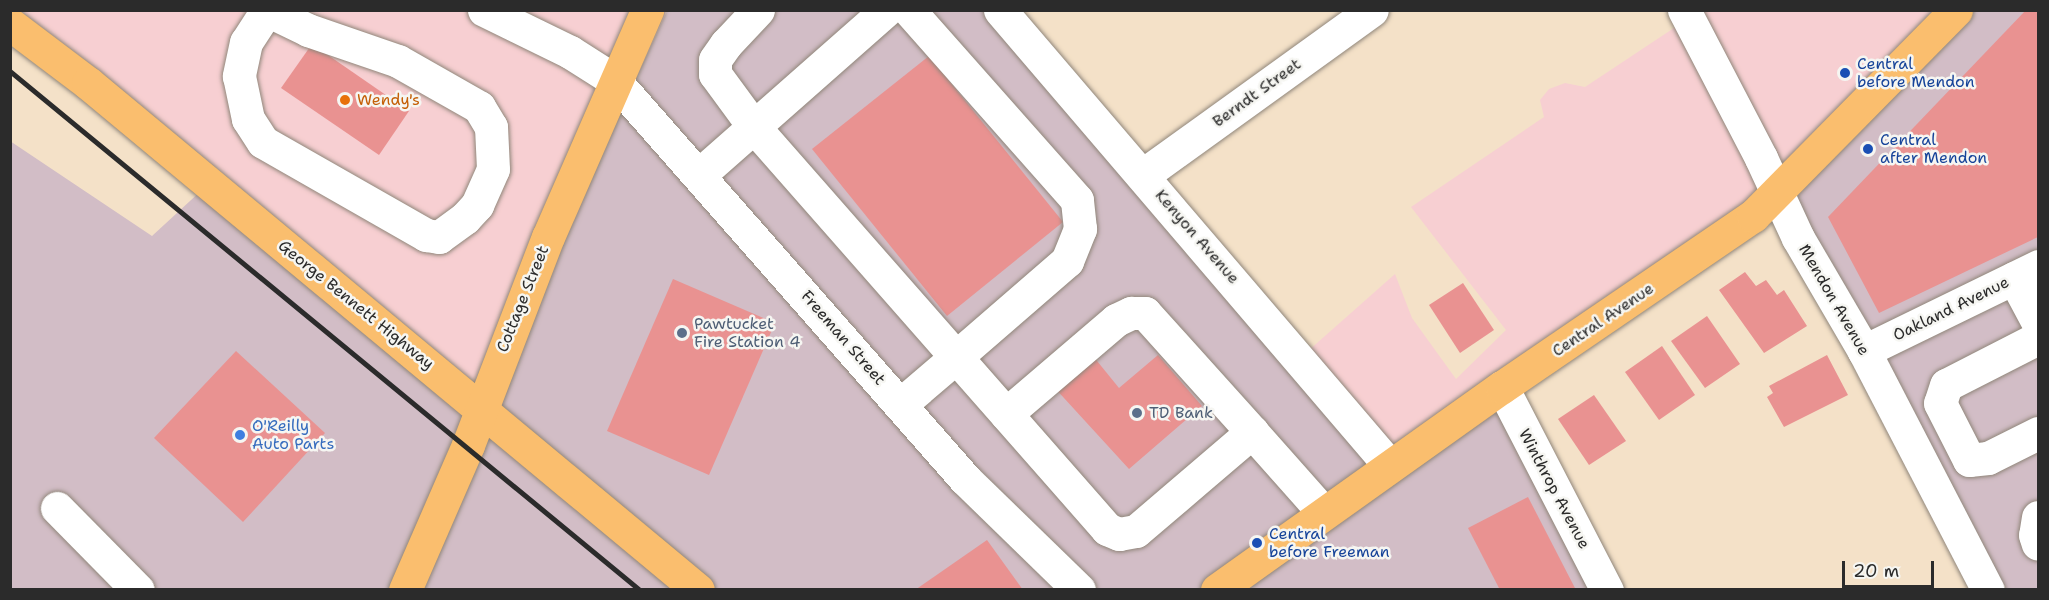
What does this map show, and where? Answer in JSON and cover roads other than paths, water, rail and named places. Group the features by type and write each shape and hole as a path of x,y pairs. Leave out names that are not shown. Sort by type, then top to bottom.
{"main road":[{"name":"Cottage Street","path":"405,590 482,409 506,340 614,80 647,10"},
{"name":"Central Avenue","path":"1217,590 1323,512 1502,387 1706,252 1777,195 1956,10"},
{"name":"George Bennett Highway","path":"10,24 88,83 698,590"}],"street":[{"path":"267,10 308,30 398,61 479,107 491,127 493,169 477,205 465,218 439,237 426,235 263,142 248,119 239,76 246,42 267,10"},
{"name":"Freeman Street","path":"484,10 570,52 614,80 965,479 1079,590"},
{"path":"758,10 715,60 715,74 754,127 1107,529 1119,534 1136,531 1252,432"},
{"path":"699,175 886,10"},
{"path":"901,404 1067,261 1080,229 1077,200 909,10"},
{"name":"Kenyon Avenue","path":"1000,10 1390,466"},
{"name":"Berndt Street","path":"1143,175 1371,10"},
{"name":"Mendon Avenue","path":"1684,10 1777,195 1864,351 1988,590"},
{"path":"2026,272 2038,323"},
{"name":"Oakland Avenue","path":"1864,351 2026,272"},
{"path":"1006,414 1116,320 1131,313 1145,313 1323,512"},
{"path":"2038,338 1946,385 1940,403 1969,460 1988,458 2038,433"},
{"name":"Winthrop Avenue","path":"1502,387 1606,590"},
{"path":"57,508 138,590"},
{"path":"2038,517 2035,535 2038,544"}],"railway":[{"path":"10,71 640,590"}],"place":[{"name":"Central before Mendon","path":"1845,73"},
{"name":"Wendy's","path":"345,100"},
{"name":"Central after Mendon","path":"1868,149"},
{"name":"Pawtucket Fire Station 4","path":"682,333"},
{"name":"TD Bank","path":"1137,413"},
{"name":"O'Reilly Auto Parts","path":"240,435"},
{"name":"Central before Freeman","path":"1257,543"}]}
